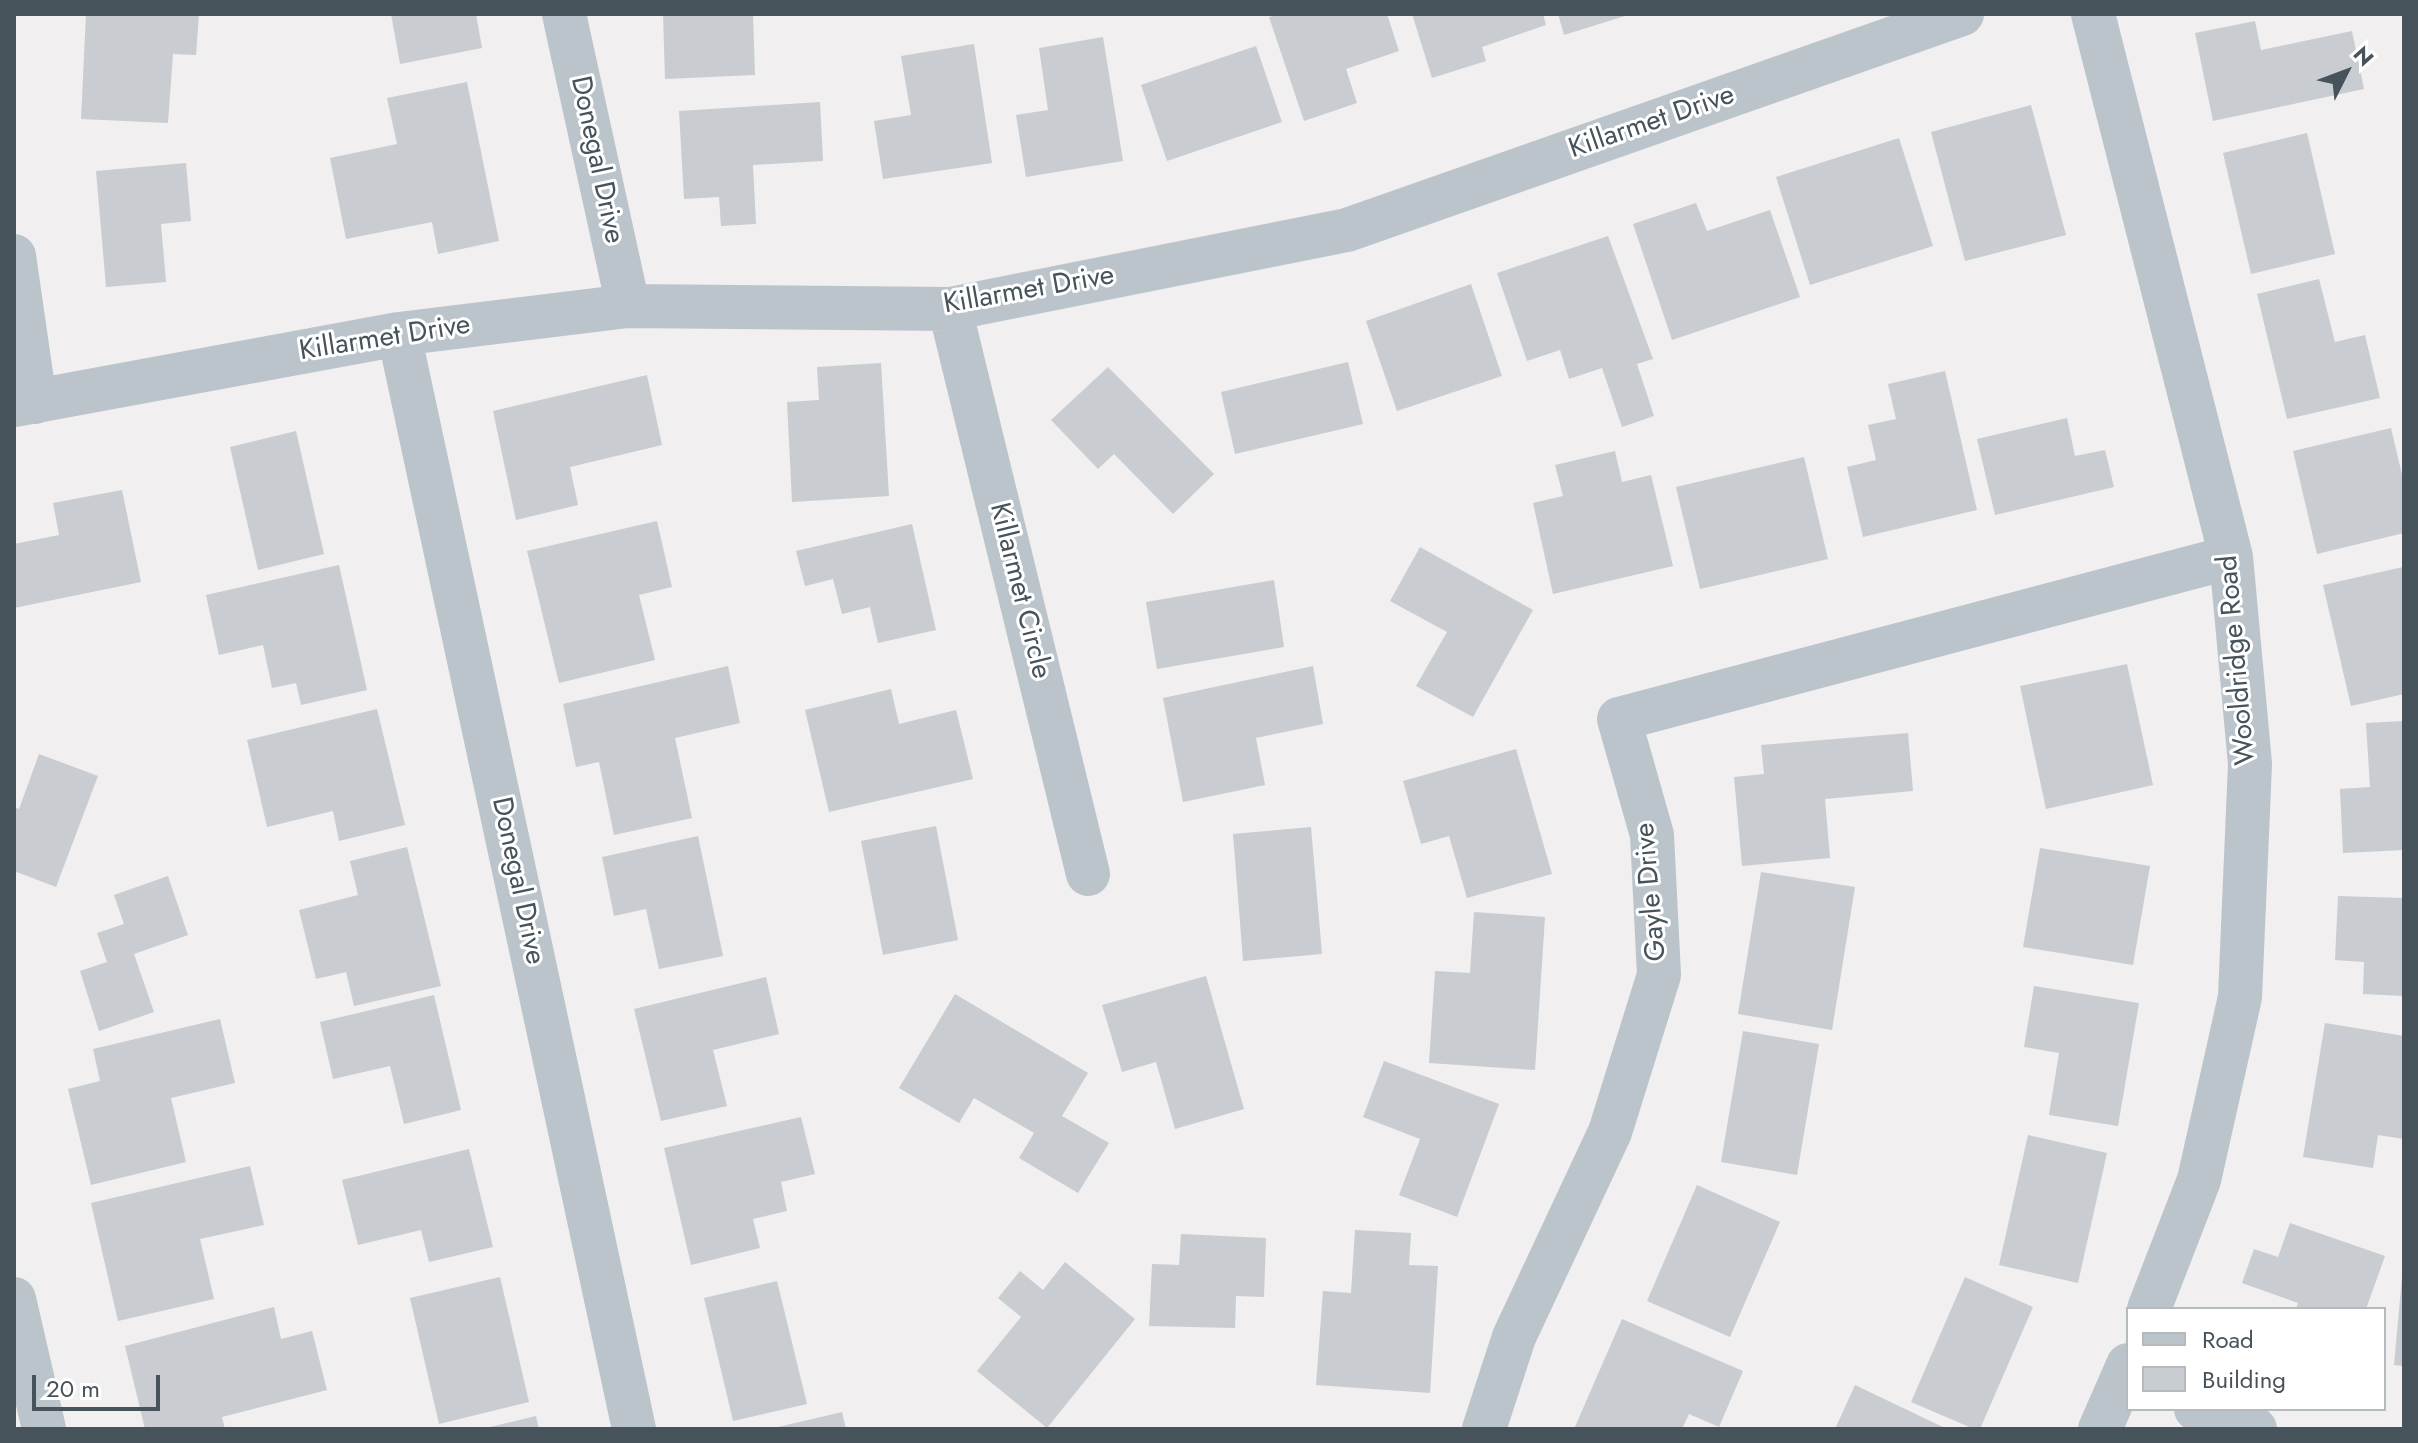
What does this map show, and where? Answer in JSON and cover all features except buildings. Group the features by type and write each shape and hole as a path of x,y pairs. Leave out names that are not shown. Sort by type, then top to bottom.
{"street":[{"name":"Donegal Drive","path":"564,14 628,306"},
{"name":"Killarmet Drive","path":"24,403 399,334 628,306 950,309 1347,230 1962,14"},
{"name":"Wooldridge Road","path":"2093,14 2231,557 2250,764 2240,997 2199,1180 2150,1307"},
{"path":"14,256 24,403"},
{"name":"Killarmet Circle","path":"950,309 1088,874"},
{"name":"Donegal Drive","path":"399,334 634,1429"},
{"name":"Gayle Drive","path":"1484,1429 1514,1337 1610,1132 1659,975 1652,835 1619,719 2231,557"},
{"path":"14,1299 44,1429"},
{"path":"2100,1429 2126,1378"},
{"path":"2202,1411 2255,1429"}]}
